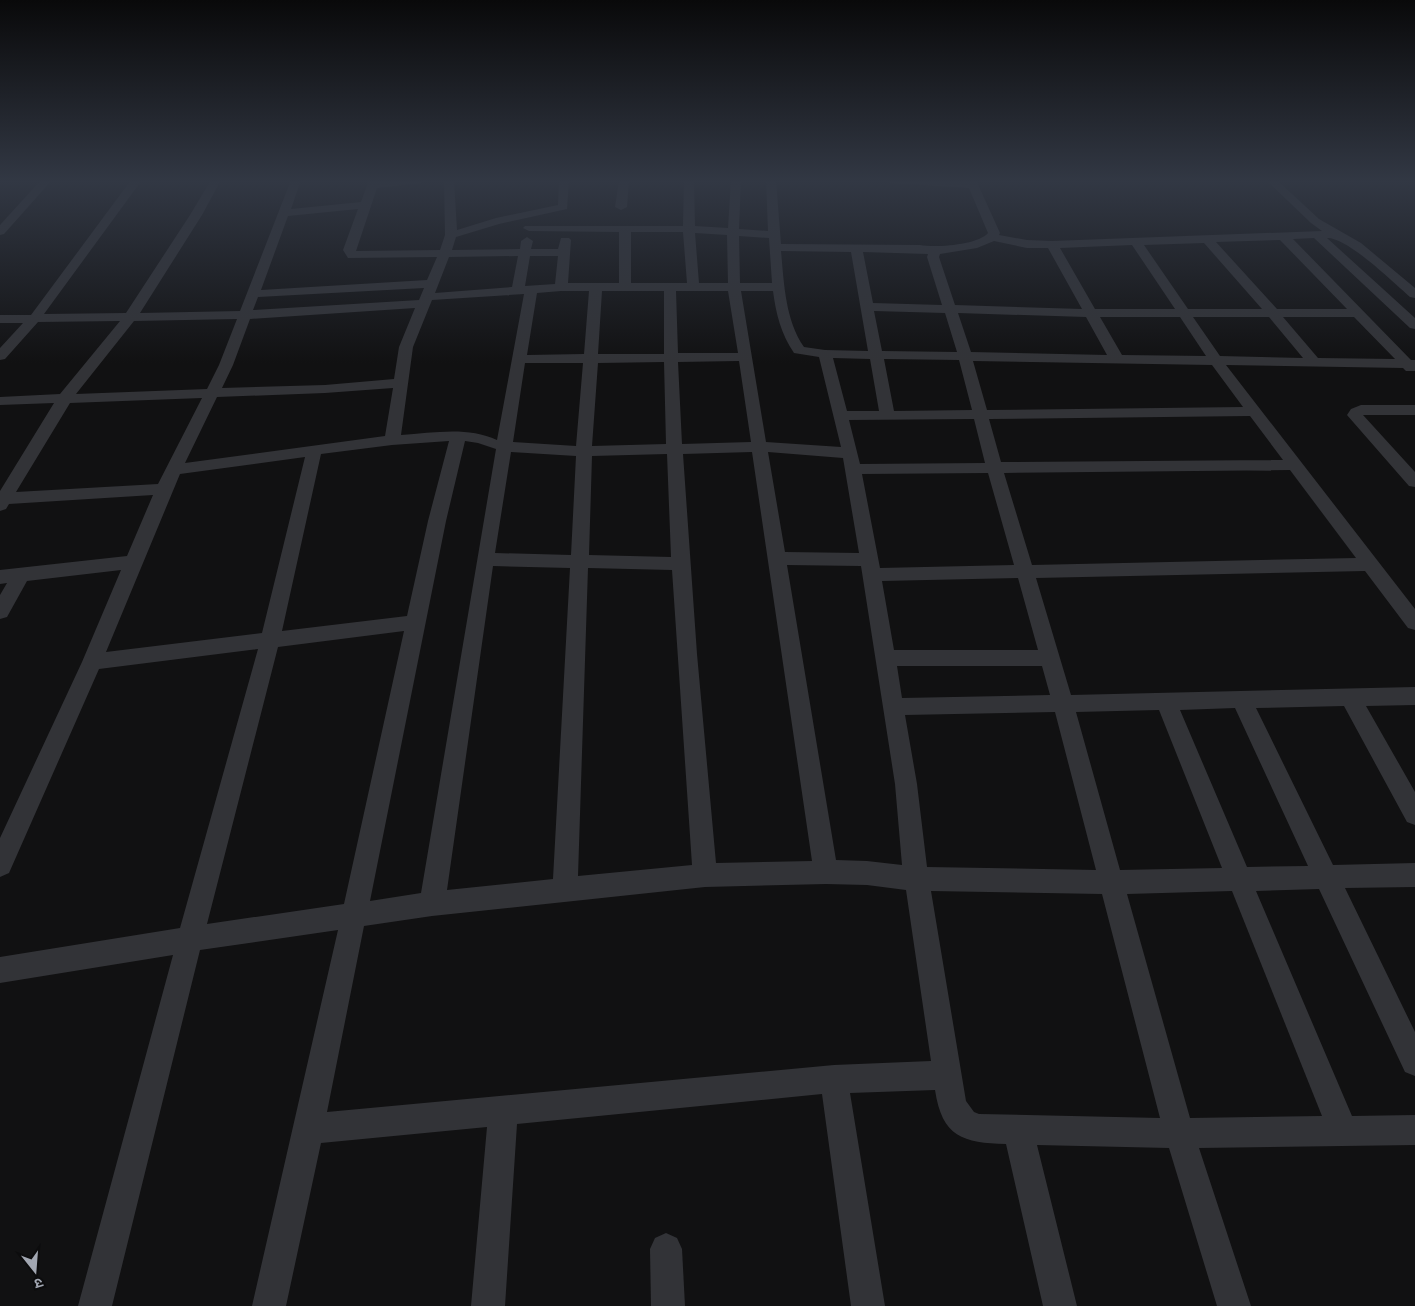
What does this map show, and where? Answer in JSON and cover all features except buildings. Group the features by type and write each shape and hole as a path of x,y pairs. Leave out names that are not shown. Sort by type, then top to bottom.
{"street":[{"path":"0,356 35,318 92,241"},
{"path":"1,501 66,398 131,316 179,241"},
{"path":"1,857 92,662 164,490 226,365 272,241"},
{"path":"352,241 349,250 352,255 564,252"},
{"path":"392,440 406,346 448,241"},
{"path":"432,904 485,559 519,359 525,289 527,241"},
{"path":"561,287 565,241"},
{"path":"625,241 625,286"},
{"path":"690,241 693,286"},
{"path":"733,241 734,286 826,872"},
{"path":"988,241 935,252 920,249 856,248 776,241 777,287 791,341 799,350 825,354 1314,362 1412,367"},
{"path":"1012,241 1052,246 1174,241"},
{"path":"1209,241 1274,313 1314,362"},
{"path":"1288,241 1356,313 1412,367"},
{"path":"1323,241 1415,326"},
{"path":"1347,241 1357,246 1415,294"},
{"path":"1136,242 1216,360 1415,623"},
{"path":"1052,246 1117,359"},
{"path":"856,248 887,415"},
{"path":"935,252 933,257 965,356 995,469 1063,703 1179,1133 1234,1306"},
{"path":"252,294 432,284"},
{"path":"670,286 671,359 687,678 705,876"},
{"path":"0,319 244,315 561,287 777,287"},
{"path":"565,890 584,451 596,287"},
{"path":"867,307 1091,312 1356,313"},
{"path":"825,354 852,461 871,568 906,784 916,879 952,1108 964,1123 979,1129 1179,1133 1415,1130"},
{"path":"519,359 591,360 746,357"},
{"path":"0,401 325,389 400,383"},
{"path":"1415,410 1361,410 1356,412 1356,415 1415,482"},
{"path":"841,416 1254,411"},
{"path":"176,468 392,440 458,436 481,438 504,446 584,451 760,447 852,461 995,469 1294,465"},
{"path":"269,1306 309,1129 352,916 437,521 458,436"},
{"path":"95,1306 190,939 270,641 314,451"},
{"path":"1,501 164,490"},
{"path":"778,558 871,568 1025,572 1370,564"},
{"path":"485,559 681,564"},
{"path":"0,577 135,562"},
{"path":"0,612 21,575"},
{"path":"92,662 416,622"},
{"path":"885,658 1050,658"},
{"path":"893,707 1415,696"},
{"path":"1350,697 1415,814"},
{"path":"1241,699 1415,1062"},
{"path":"1166,701 1343,1131"},
{"path":"0,970 190,939 432,904 705,876 826,872 916,879 1112,882 1415,875"},
{"path":"309,1129 834,1078 946,1074"},
{"path":"834,1078 868,1306"},
{"path":"488,1306 503,1110"},
{"path":"1018,1130 1060,1306"},
{"path":"666,1249 668,1306"}]}
